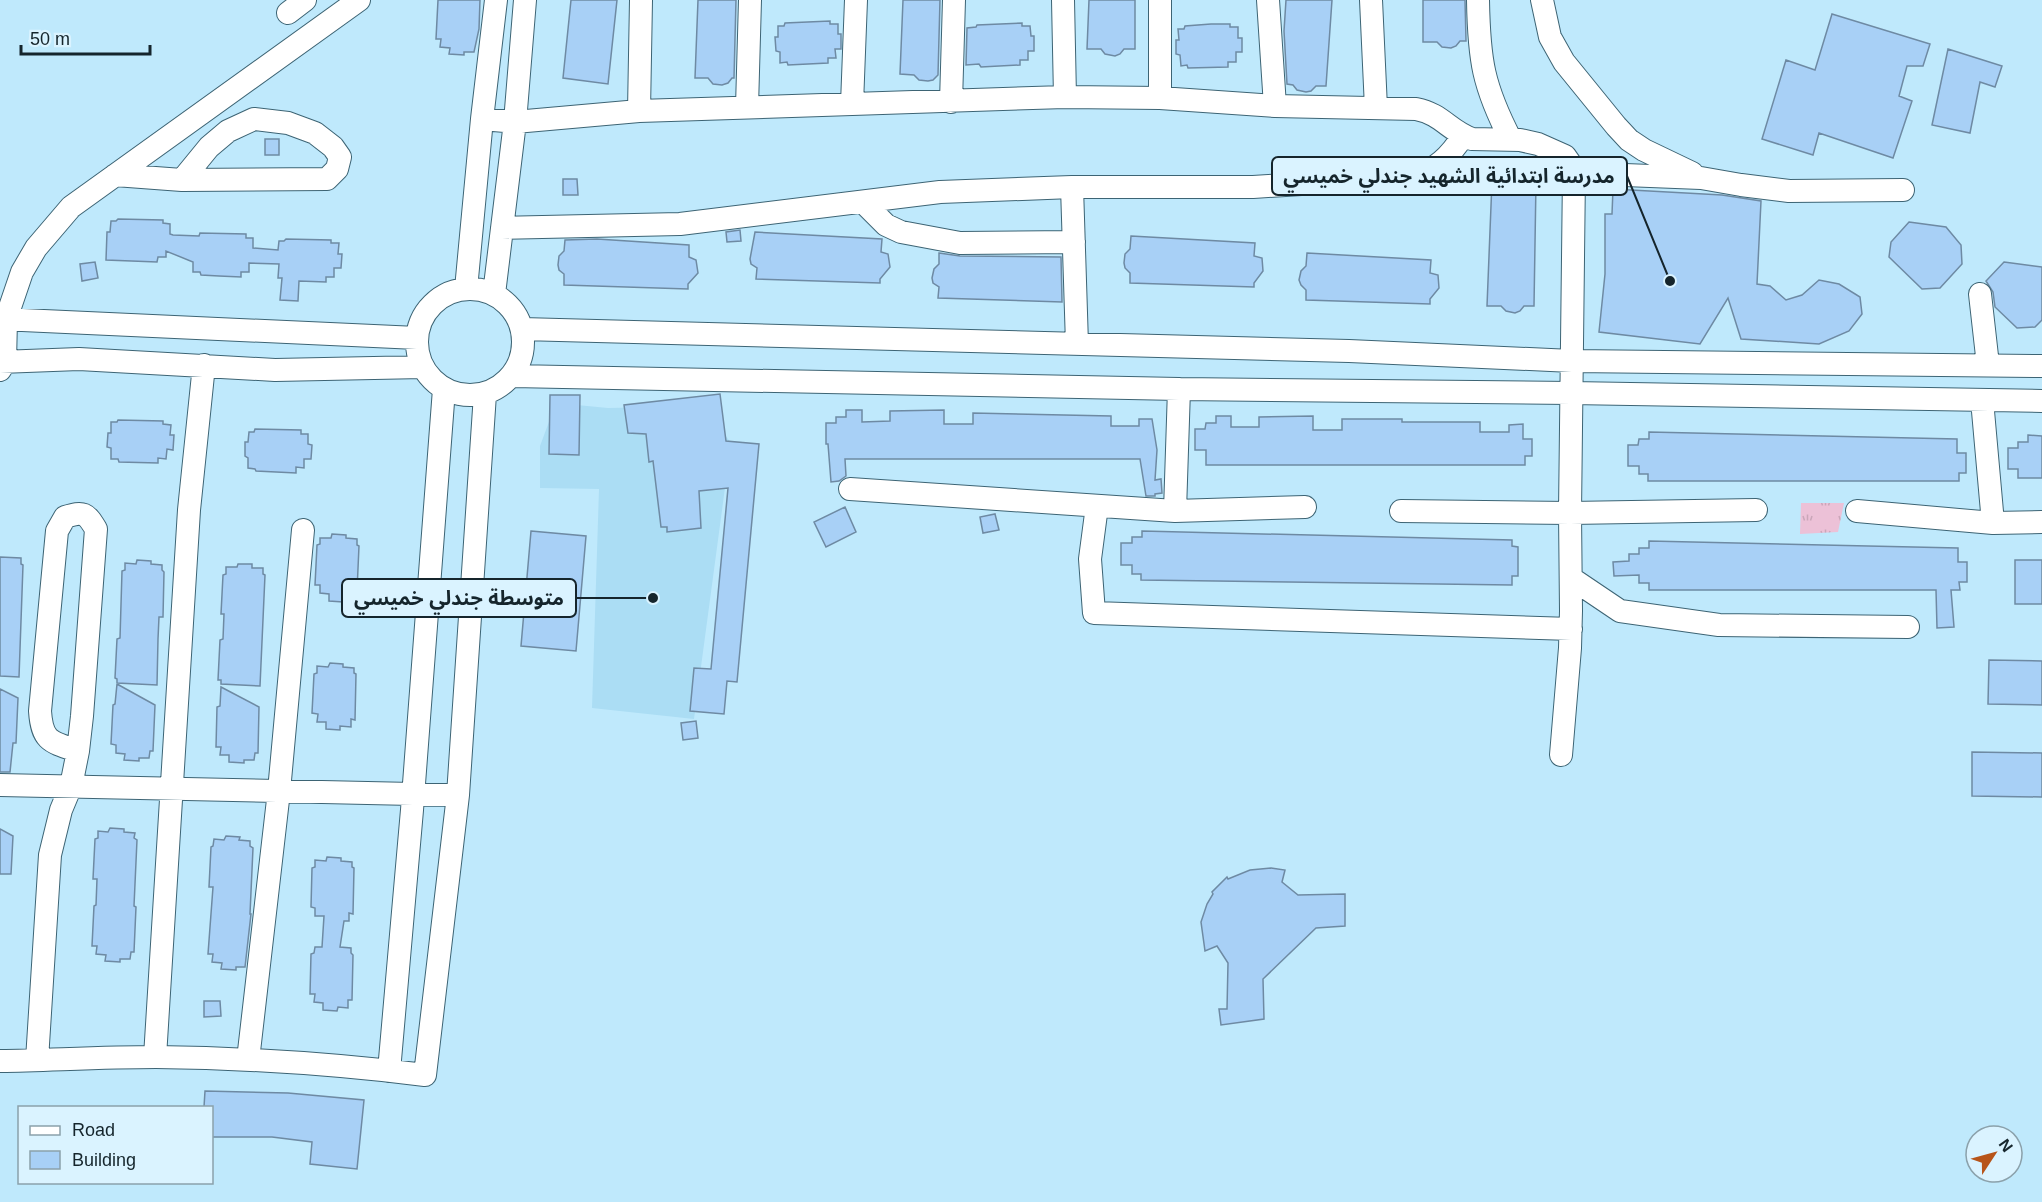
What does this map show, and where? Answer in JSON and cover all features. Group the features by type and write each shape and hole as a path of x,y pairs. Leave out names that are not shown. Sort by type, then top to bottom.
{"street":[{"path":"359,0 71,207 36,248 22,272 2,320 2,364 80,359 275,370 423,367"},
{"path":"466,289 496,0"},
{"path":"494,294 515,122 525,0"},
{"path":"639,111 641,0"},
{"path":"747,107 750,0"},
{"path":"852,104 856,0"},
{"path":"951,102 954,0"},
{"path":"1063,0 1065,97"},
{"path":"1160,0 1160,98"},
{"path":"1268,0 1275,106"},
{"path":"1371,0 1376,108"},
{"path":"1478,0 1479,44 1485,83 1511,140"},
{"path":"1542,0 1550,37 1564,62 1616,126 1629,140 1644,150 1701,178"},
{"path":"482,119 515,122 639,111 1065,97 1160,98 1275,106 1416,109 1443,119 1463,136 1480,141 1528,141 1560,153 1569,160 1574,172 1571,629 1561,755"},
{"path":"115,176 182,180 327,178 337,169 340,157 333,147 315,133 288,123 254,119 228,131 209,147 182,180"},
{"path":"502,228 680,224 940,192 1072,187 1253,187 1413,177 1426,173 1439,164 1463,136"},
{"path":"1574,172 1701,178 1741,186 1789,191 1903,190"},
{"path":"1072,187 1077,344"},
{"path":"864,203 886,225 901,232 960,243 1074,242"},
{"path":"480,289 494,294 507,303 516,314 522,329 524,345 513,376 500,387 485,394 464,395 444,388 432,379 423,367 418,352 417,338 421,322 428,309 438,299 451,292 480,289"},
{"path":"1980,294 1988,365"},
{"path":"2,320 417,338"},
{"path":"522,329 1349,351 1572,361 2042,366"},
{"path":"156,1057 189,510 204,366"},
{"path":"513,376 1179,389 2042,401"},
{"path":"389,1071 444,388"},
{"path":"1175,511 1179,389"},
{"path":"0,1060 156,1057 248,1060 425,1075 458,795 485,394"},
{"path":"1982,400 1993,523"},
{"path":"850,489 1175,511 1305,507"},
{"path":"1097,506 1090,559 1094,613 1571,629"},
{"path":"1401,511 1570,513 1756,510"},
{"path":"1857,511 1993,523 2042,522"},
{"path":"37,1060 50,855 61,810 71,786 78,751 82,716 96,529 88,516 79,513 65,517 57,531 40,711 41,727 48,739 78,751"},
{"path":"248,1060 279,791 303,530"},
{"path":"1570,578 1620,611 1719,625 1908,627"},
{"path":"0,785 458,795"}],"shaded area":[{"path":"556,403 608,408 703,406 731,443 694,719 592,708 599,489 540,488 540,446"}],"green space":[{"path":"1801,503 1844,503 1838,532 1800,534"}],"building":[{"path":"438,0 480,0 479,29 474,52 464,52 464,55 449,54 450,48 440,47 441,39 436,39"},
{"path":"571,0 617,0 608,84 563,78"},
{"path":"698,0 736,0 734,78 722,85 713,84 708,78 695,78"},
{"path":"903,0 940,0 938,75 933,80 919,80 914,75 900,74"},
{"path":"1089,0 1135,0 1135,49 1124,49 1115,56 1105,54 1101,49 1087,49"},
{"path":"1286,0 1332,0 1326,86 1316,86 1306,92 1287,84 1284,31"},
{"path":"1423,0 1465,0 1466,41 1460,41 1451,48 1442,47 1437,42 1423,42"},
{"path":"1832,14 1930,44 1923,66 1907,66 1899,96 1912,101 1893,158 1819,133 1813,155 1762,139 1786,60 1815,70"},
{"path":"830,21 830,24 838,24 838,34 841,34 841,49 835,49 836,58 828,58 828,63 788,65 787,62 780,63 780,52 776,51 775,37 778,37 778,26 784,26 785,23"},
{"path":"1022,23 1022,26 1030,26 1031,36 1034,36 1034,51 1028,51 1028,60 1020,60 1020,65 981,67 979,64 966,65 967,28 977,25"},
{"path":"1230,24 1230,27 1238,27 1238,38 1242,38 1242,52 1236,52 1236,62 1228,62 1228,67 1188,68 1187,65 1181,66 1180,55 1176,54 1176,40 1179,40 1178,29 1184,29 1185,26"},
{"path":"1948,49 2002,66 1995,87 1980,82 1970,133 1932,125"},
{"path":"265,139 279,139 279,155 265,155"},
{"path":"1514,172 1531,182 1536,182 1534,306 1524,306 1515,313 1506,311 1501,306 1487,306 1492,181 1504,182 1507,174"},
{"path":"563,179 577,179 578,195 563,195"},
{"path":"1613,189 1722,195 1761,201 1757,284 1770,286 1786,300 1802,295 1819,280 1839,284 1860,297 1862,314 1849,331 1819,344 1741,339 1728,298 1700,344 1599,332 1605,274 1605,214 1612,214"},
{"path":"118,219 163,220 163,223 170,224 170,234 173,235 246,234 246,238 253,238 253,248 278,250 279,241 286,239 331,240 331,243 339,243 338,254 342,254 341,268 334,268 334,277 326,277 326,282 299,281 298,301 280,300 282,278 278,278 279,264 249,263 249,272 241,272 241,277 201,275 200,272 193,272 193,262 166,251 166,257 158,257 157,262 106,260 107,232 110,232 111,221"},
{"path":"1909,222 1946,227 1961,245 1962,264 1940,288 1922,289 1889,257 1891,242"},
{"path":"740,230 741,241 727,242 726,232"},
{"path":"755,232 882,239 881,252 888,254 890,267 880,279 880,283 756,279 757,268 751,264 750,259"},
{"path":"1131,236 1255,243 1254,256 1262,258 1263,271 1254,283 1254,287 1130,283 1130,273 1124,263 1125,254 1130,249"},
{"path":"597,239 689,245 689,257 696,260 698,273 688,284 688,289 564,285 564,274 559,270 558,265 559,256 564,251 565,240"},
{"path":"939,253 960,256 1061,257 1062,302 938,298 939,287 933,283 932,278 934,269 939,264"},
{"path":"1307,253 1431,260 1430,273 1438,275 1439,288 1430,299 1430,304 1306,300 1306,290 1299,280 1301,271 1306,266"},
{"path":"95,262 98,278 82,281 80,264"},
{"path":"2004,262 2042,267 2042,320 2035,327 2017,328 1995,307 1993,292 1986,281"},
{"path":"720,394 726,441 759,444 737,682 727,681 724,714 690,711 694,668 711,669 728,488 699,491 701,528 667,532 667,527 661,527 653,461 649,462 646,434 628,433 624,405"},
{"path":"550,395 580,395 579,455 549,454"},
{"path":"846,410 862,410 862,422 890,421 890,411 944,410 944,424 973,424 973,413 1111,416 1111,426 1139,426 1139,419 1152,419 1157,450 1155,480 1161,479 1162,493 1146,496 1140,459 845,459 846,476 839,481 831,482 826,423 836,423 836,417 846,417"},
{"path":"1216,416 1231,416 1231,427 1259,427 1259,417 1313,416 1313,430 1342,430 1342,419 1480,422 1480,432 1509,432 1509,425 1523,424 1523,439 1532,439 1532,456 1525,456 1525,465 1206,465 1206,450 1195,450 1195,429 1205,429 1206,423 1216,423"},
{"path":"118,420 163,421 163,424 171,425 170,435 174,435 173,450 167,449 166,459 158,458 158,463 119,462 118,459 111,459 111,448 107,447 108,433 111,433 111,422"},
{"path":"255,429 301,430 301,434 308,434 308,444 312,445 311,459 304,459 304,468 296,467 296,473 256,471 248,468 245,442 248,442 249,432 254,432"},
{"path":"1649,432 1957,439 1957,453 1966,453 1966,473 1959,473 1959,481 1648,481 1648,474 1639,474 1639,466 1628,466 1628,445 1638,445 1639,439 1649,439"},
{"path":"2028,435 2042,436 2042,478 2018,478 2018,469 2008,469 2008,448 2018,448 2018,442 2028,442"},
{"path":"845,507 856,532 826,547 814,522"},
{"path":"995,514 999,530 983,533 980,517"},
{"path":"531,531 586,536 576,651 521,646"},
{"path":"1142,531 1512,540 1512,546 1518,547 1518,576 1512,576 1512,585 1141,580 1141,574 1132,574 1132,565 1121,565 1121,543 1132,543 1132,537 1142,537"},
{"path":"332,534 357,539 359,546 357,591 354,591 354,599 343,598 343,602 329,601 329,594 320,593 320,585 315,585 317,545 320,544 320,538 331,538"},
{"path":"1649,541 1958,548 1958,562 1967,562 1967,582 1959,582 1960,590 1951,590 1954,627 1937,628 1936,590 1649,590 1649,583 1639,583 1639,575 1614,576 1613,562 1629,561 1629,554 1639,554 1639,548 1649,548"},
{"path":"0,557 21,558 23,565 19,677 0,676"},
{"path":"137,560 162,565 164,572 163,617 159,617 157,685 117,683 115,678 117,639 120,638 122,571 125,570 125,563 136,564"},
{"path":"2015,560 2042,560 2042,604 2015,604"},
{"path":"238,564 252,564 252,568 263,568 265,575 260,686 221,684 221,680 218,680 220,640 223,639 224,614 221,614 223,575 226,574 226,567 237,567"},
{"path":"1989,660 2042,661 2042,705 1988,704"},
{"path":"330,663 354,668 356,674 355,720 351,719 351,727 340,726 340,730 326,729 326,722 317,722 318,714 312,713 314,674 317,673 317,666 328,667"},
{"path":"117,684 155,705 153,751 150,751 149,758 139,758 139,761 124,760 125,754 116,753 116,745 111,744 113,705"},
{"path":"221,687 259,707 258,753 255,753 254,760 244,760 244,763 229,762 229,755 220,755 221,747 216,747 217,707 220,706"},
{"path":"0,689 18,698 16,743 13,743 10,772 0,772"},
{"path":"696,721 698,738 683,740 681,723"},
{"path":"1972,752 2042,753 2042,797 1972,796"},
{"path":"110,828 135,833 134,838 137,840 134,952 131,952 130,959 120,959 120,962 105,961 106,955 96,954 97,946 92,946 97,879 93,879 95,839 98,838 98,831 108,832"},
{"path":"0,829 13,836 11,874 0,874"},
{"path":"226,836 240,837 239,840 250,841 250,846 253,848 251,914 245,967 236,967 236,970 221,969 222,963 212,962 213,954 208,954 213,887 209,887 211,847 214,839 224,840"},
{"path":"327,857 352,862 354,868 353,914 349,913 349,921 344,921 340,947 351,948 353,955 352,1000 348,1000 348,1008 338,1007 337,1011 323,1010 323,1003 314,1002 315,994 310,994 311,954 314,953 315,947 322,947 324,916 315,916 315,908 311,907 312,868 315,867 315,860 326,861"},
{"path":"1271,868 1285,870 1282,882 1298,895 1345,894 1345,926 1316,928 1263,979 1264,1019 1221,1025 1219,1009 1227,1009 1228,963 1217,946 1205,951 1201,922 1212,892 1227,877 1228,879 1250,870"},
{"path":"204,1001 220,1001 221,1016 204,1017"},
{"path":"205,1091 288,1093 364,1100 357,1169 310,1164 312,1142 272,1137 213,1137 213,1106 204,1106"}],"place":[{"name":"مدرسة ابتدائية الشهيد جندلي خميسي","path":"1670,281"},
{"name":"متوسطة جندلي خميسي","path":"653,598"}]}
